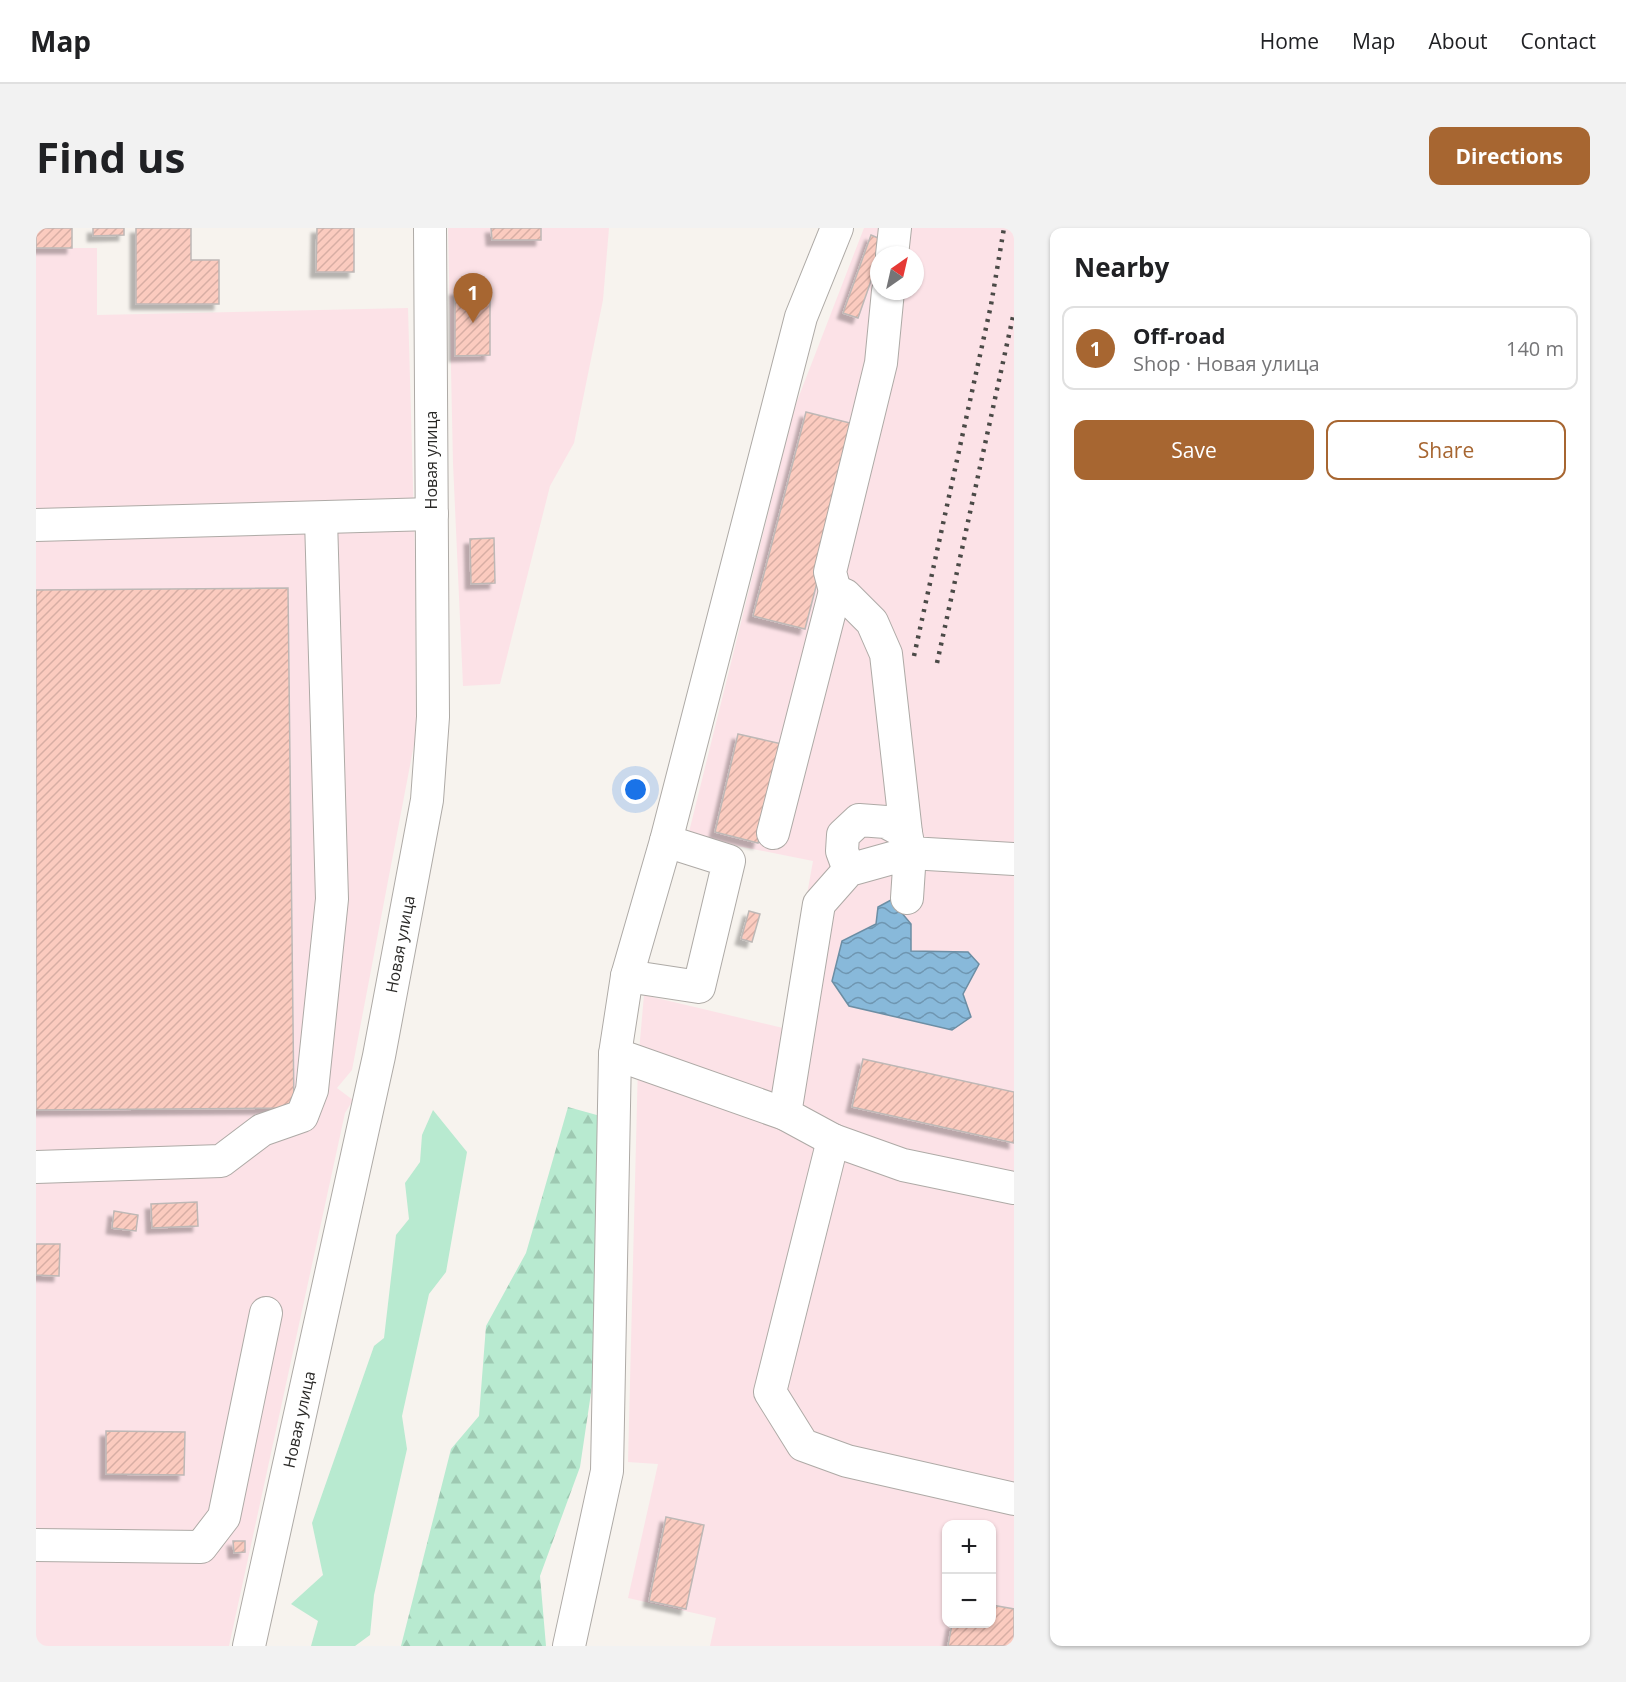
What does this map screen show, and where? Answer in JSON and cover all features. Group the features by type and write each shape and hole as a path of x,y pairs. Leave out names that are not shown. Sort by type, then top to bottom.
{"street":[{"name":"Новая улица","path":"249,1646 379,1056 428,800 433,717 430,228"},
{"path":"569,1646 608,1471 615,1054 627,976 666,841 801,317 837,228"},
{"path":"893,246 895,228"},
{"path":"773,833 835,591 830,572 881,363 887,300"},
{"path":"36,525 321,519 432,514"},
{"path":"36,1167 221,1161 262,1130 302,1116 312,1090 332,899 321,519"},
{"path":"835,591 845,595 873,622 886,654 908,843 907,898"},
{"path":"849,870 842,851 843,835 859,820 886,822 908,843"},
{"path":"627,976 699,987 729,861 666,841"},
{"path":"785,1114 819,904 849,870 908,843 1014,859"},
{"path":"615,1054 785,1114 833,1140 903,1166 1014,1188"},
{"path":"833,1140 770,1392 803,1445 848,1461 1014,1499"},
{"path":"36,1545 201,1547 224,1517 266,1313"}],"shaded area":[{"path":"36,228 72,228 72,248 97,248 97,315 408,308 415,557 416,734 352,1070 337,1088 353,1100 345,1113 229,1646 36,1646"},
{"path":"448,228 609,228 603,300 574,443 550,486 500,684 463,686 453,463"},
{"path":"864,228 1014,228 1014,1646 710,1646 716,1618 628,1598 658,1464 628,1462 638,1063 644,995 783,1028 813,861 688,836 794,409"}],"green space":[{"path":"568,1107 604,1117 594,1373 580,1467 540,1576 546,1646 401,1646 451,1449 479,1416 486,1326 526,1253"},
{"path":"433,1110 467,1152 446,1272 429,1294 402,1416 407,1449 374,1595 370,1635 355,1646 311,1646 318,1621 291,1604 323,1575 312,1523 374,1346 384,1338 396,1235 409,1219 405,1183 420,1162 422,1135"}],"water":[{"path":"891,900 911,924 911,951 968,952 979,964 963,994 971,1017 952,1030 849,1006 832,981 842,941 876,924 878,907"}],"building":[{"path":"36,228 72,228 72,248 36,248"},
{"path":"93,228 124,228 124,235 93,236"},
{"path":"136,228 191,228 191,260 219,260 219,304 136,304"},
{"path":"317,228 354,228 354,272 316,272"},
{"path":"491,228 541,228 541,240 492,240"},
{"path":"871,235 885,241 883,246 870,246 870,284 858,318 843,313"},
{"path":"455,290 490,290 490,355 455,356"},
{"path":"806,412 858,425 805,629 753,616"},
{"path":"494,538 495,583 471,584 470,539"},
{"path":"288,588 294,1108 36,1110 36,590"},
{"path":"738,734 782,744 758,843 715,832"},
{"path":"749,911 760,914 752,942 741,939"},
{"path":"863,1059 1014,1092 1014,1143 852,1107"},
{"path":"197,1202 198,1226 152,1228 151,1204"},
{"path":"114,1211 138,1215 136,1231 112,1228"},
{"path":"36,1244 60,1244 59,1276 36,1275"},
{"path":"106,1431 185,1432 184,1475 106,1474"},
{"path":"666,1517 704,1525 686,1609 649,1601"},
{"path":"233,1541 245,1541 245,1552 234,1553"},
{"path":"996,1606 1014,1609 1014,1646 948,1646 951,1628 996,1628"}],"railway":[{"path":"914,656 991,305 1004,228"},
{"path":"937,663 1014,312"}],"place":[{"name":"Off-road","path":"473,323"}]}
